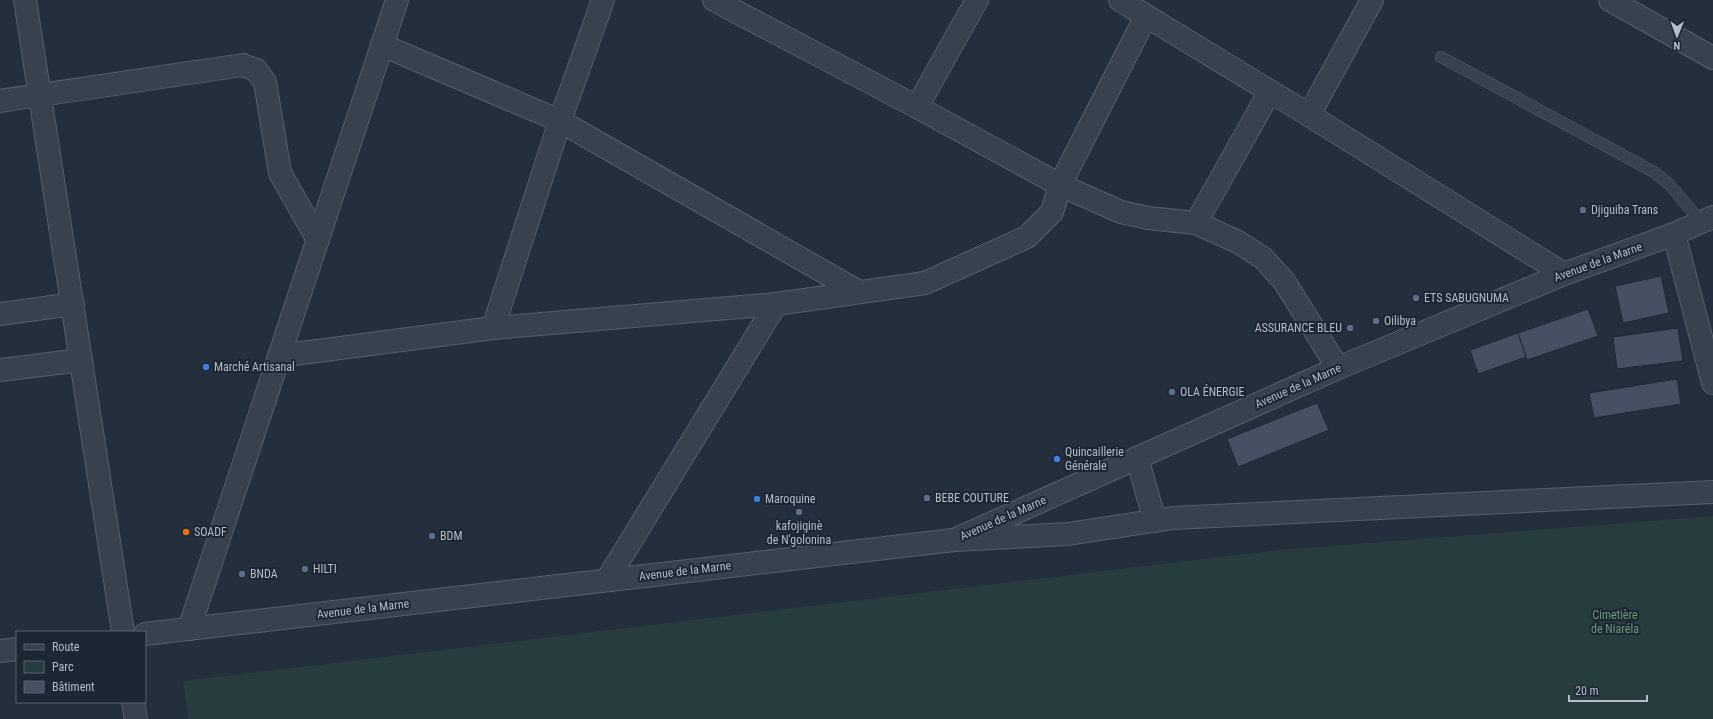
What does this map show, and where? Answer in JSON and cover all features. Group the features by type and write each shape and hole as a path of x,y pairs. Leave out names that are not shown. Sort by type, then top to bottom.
{"street":[{"path":"25,0 123,631"},
{"path":"189,629 397,0"},
{"path":"493,328 560,121 603,0"},
{"path":"714,0 917,107 1060,185 1121,212 1148,218 1196,224 1238,242 1263,258 1284,281 1338,368"},
{"path":"917,107 977,0"},
{"path":"1120,0 1309,115 1564,274"},
{"path":"1309,115 1372,0"},
{"path":"1610,0 1713,58"},
{"path":"279,356 493,328 776,304 925,283 1027,237 1052,212 1060,185 1146,16"},
{"path":"382,45 560,121 858,292"},
{"path":"0,101 243,65 256,70 265,82 280,173 318,240"},
{"path":"1196,224 1270,91"},
{"name":"Avenue de la Marne","path":"146,634 954,540 1338,368 1564,274 1674,234 1709,217"},
{"path":"1674,234 1713,383"},
{"path":"0,314 73,304"},
{"path":"607,580 776,304"},
{"path":"0,370 81,360"},
{"path":"1137,458 1155,521"},
{"path":"954,540 1068,534 1173,518 1713,492"},
{"path":"0,651 16,649"},
{"path":"133,703 136,719"}],"lane":[{"path":"1441,57 1654,172 1709,217"}],"green space":[{"name":"Cimetière de Niaréla","path":"1713,516 1713,719 188,719 183,681 1279,550"}],"building":[{"path":"1661,276 1669,313 1623,323 1615,286"},
{"path":"1588,309 1598,336 1527,360 1518,333"},
{"path":"1678,328 1683,361 1617,369 1613,337"},
{"path":"1518,333 1526,357 1478,374 1470,350"},
{"path":"1677,379 1681,404 1594,418 1589,393"},
{"path":"1317,403 1329,430 1238,467 1227,439"}],"place":[{"name":"Djiguiba Trans","path":"1583,210"},
{"name":"ETS SABUGNUMA","path":"1416,298"},
{"name":"Oilibya","path":"1376,321"},
{"name":"ASSURANCE BLEU","path":"1350,328"},
{"name":"Marché Artisanal","path":"206,367"},
{"name":"OLA ÉNERGIE","path":"1172,392"},
{"name":"Quincaillerie Générale","path":"1057,459"},
{"name":"BEBE COUTURE","path":"927,498"},
{"name":"Maroquine","path":"757,499"},
{"name":"kafojiginè de N'golonina","path":"799,512"},
{"name":"SOADF","path":"186,532"},
{"name":"BDM","path":"432,536"},
{"name":"HILTI","path":"305,569"},
{"name":"BNDA","path":"242,574"}]}
